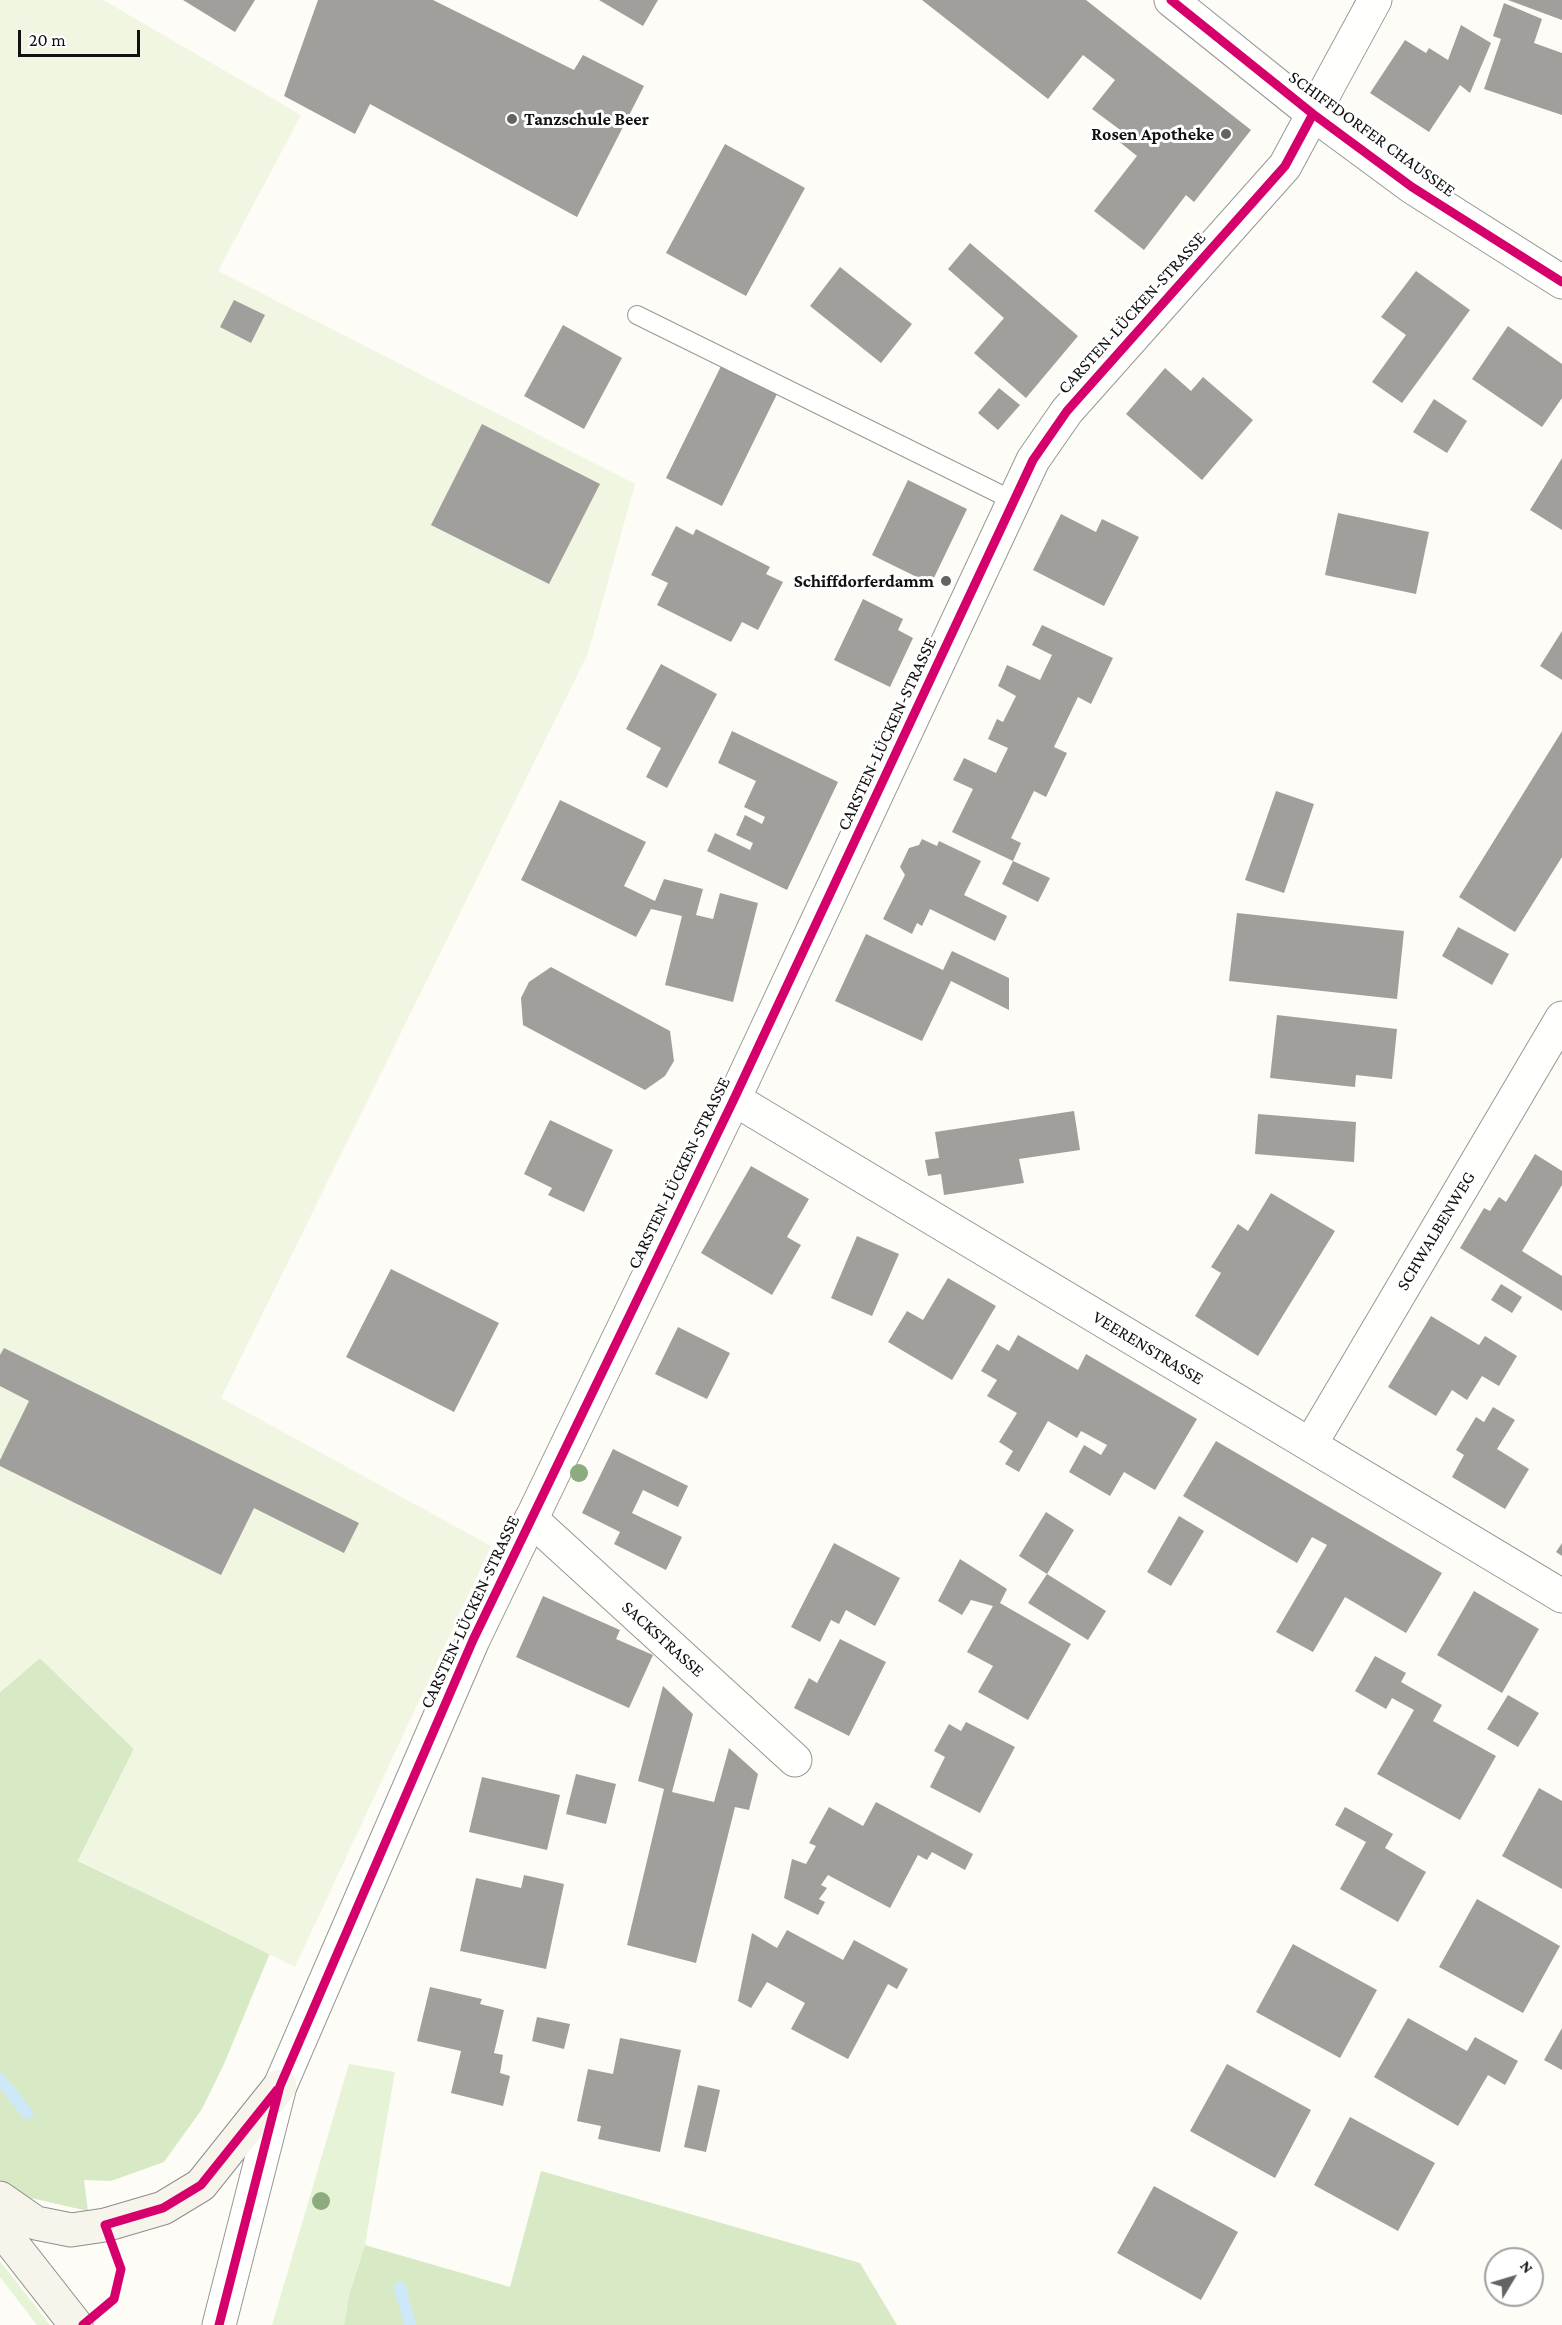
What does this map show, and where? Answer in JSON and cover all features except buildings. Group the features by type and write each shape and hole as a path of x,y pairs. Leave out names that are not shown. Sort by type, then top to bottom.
{"main road":[{"path":"0,2198 36,2223 71,2230 105,2225 163,2208 201,2185 280,2086"},
{"path":"0,2228 76,2325"}],"street":[{"name":"SCHIFFDORFER CHAUSSEE","path":"1171,0 1313,114 1412,187 1562,282"},
{"name":"CARSTEN-LÜCKEN-STRASSE","path":"219,2325 280,2086 473,1640 734,1099 1033,460 1067,411 1285,166 1375,0"},
{"name":"SCHWALBENWEG","path":"1310,1445 1562,1018"},
{"name":"VEERENSTRASSE","path":"734,1099 1562,1596"},
{"name":"SACKSTRASSE","path":"531,1519 795,1760"}],"lane":[{"path":"637,315 1014,501"}],"green space":[{"path":"0,0 103,0 301,115 218,271 635,484 588,653 221,1398 491,1546 295,1967 78,1860 134,1749 40,1658 0,1692"},
{"path":"40,1658 134,1749 78,1861 270,1953 224,2064 202,2109 164,2162 111,2181 84,2180 88,2211 22,2196 0,2180 0,1692"},
{"path":"349,2064 395,2072 365,2245 349,2295 344,2325 272,2325"},
{"path":"541,2171 860,2263 897,2325 344,2325 349,2295 365,2245 510,2287"},
{"path":"0,2261 50,2325 37,2325 0,2277"}],"waterway":[{"path":"0,2079 27,2113"},
{"path":"400,2288 410,2325"}],"cycle path":[{"path":"1171,0 1313,114 1412,187 1562,282"},
{"path":"219,2325 280,2086 473,1640 734,1099 1033,460 1067,411 1285,166 1313,114"},
{"path":"83,2325 114,2299 121,2269 105,2225 163,2208 201,2185 277,2090"}],"place":[{"name":"Tanzschule Beer","path":"512,119"},
{"name":"Rosen Apotheke","path":"1226,134"},
{"name":"Schiffdorferdamm","path":"946,581"}]}
